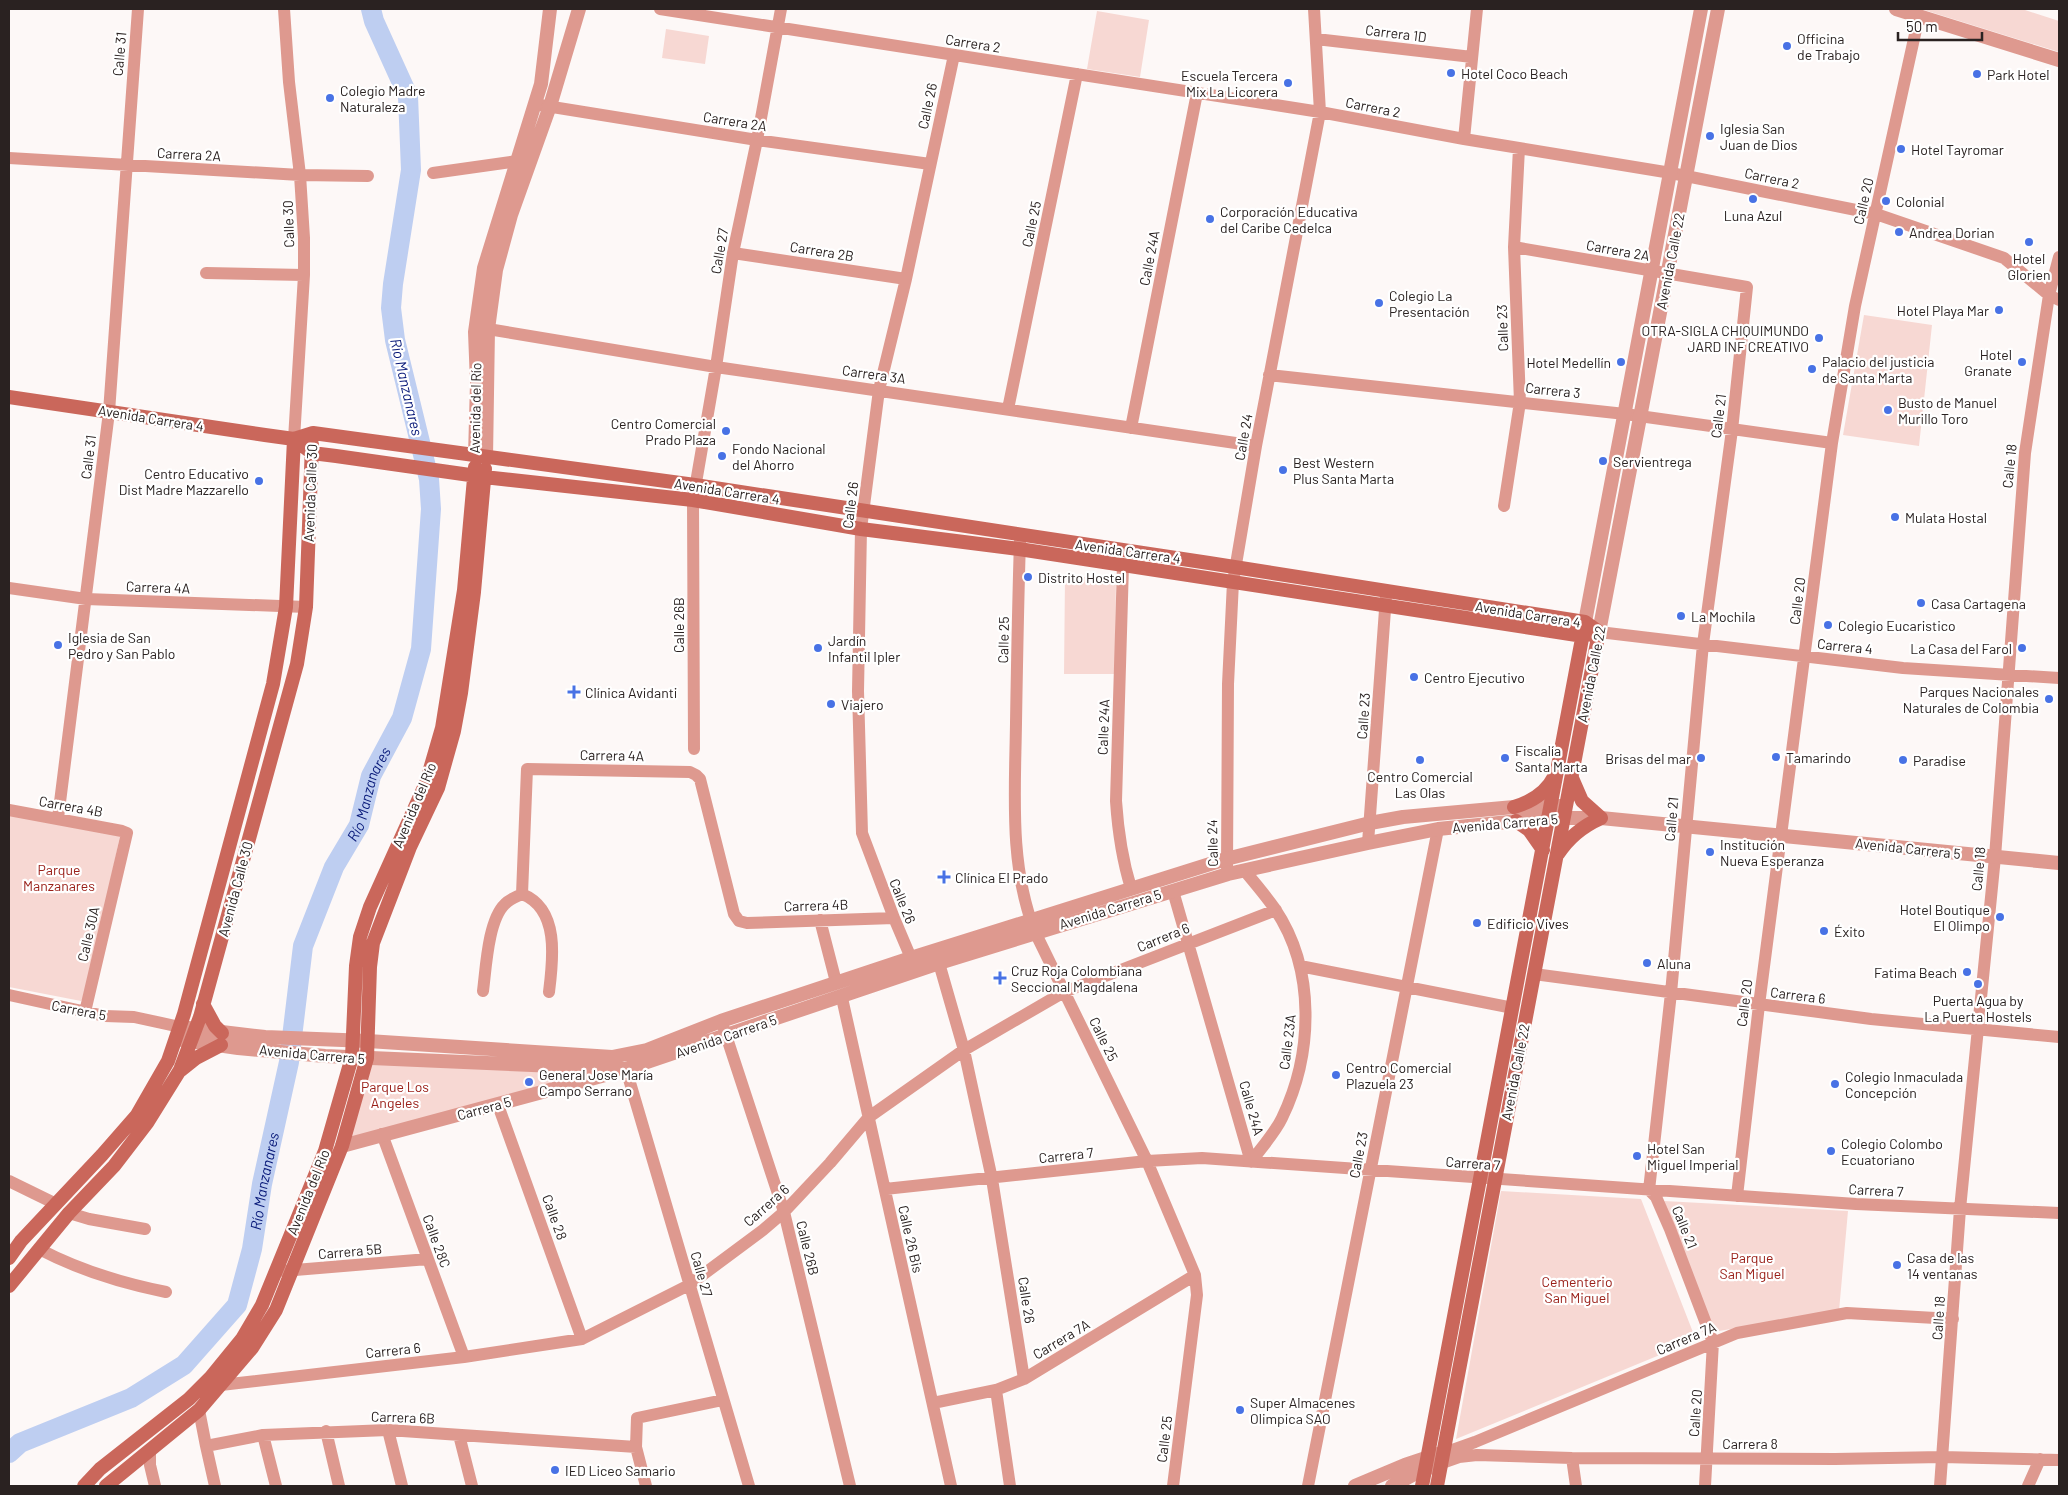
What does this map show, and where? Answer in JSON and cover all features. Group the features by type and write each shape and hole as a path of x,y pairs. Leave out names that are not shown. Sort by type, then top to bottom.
{"main road":[{"name":"Avenida Carrera 4","path":"9,397 294,439 313,433 695,485 1387,591 1599,632"},
{"name":"Avenida Calle 30","path":"9,1286 69,1214 131,1146 180,1070 194,1036 297,664 306,607 313,433"},
{"name":"Avenida Carrera 4","path":"294,439 312,453 479,476 693,500 861,529 1020,549 1386,606 1584,629"},
{"name":"Avenida Calle 30","path":"9,1258 21,1241 138,1114 168,1061 178,1033 273,684 286,607 294,439"},
{"path":"311,484 319,466 336,456"},
{"name":"Avenida del Río","path":"84,1486 100,1470 189,1398 211,1377 242,1339 262,1305 325,1151 352,1057 356,966 360,938 370,907 426,783 442,728 464,590 481,457"},
{"name":"Avenida del Río","path":"106,1486 200,1410 252,1348 276,1310 342,1146 367,1058 370,967 373,943 410,847 438,788 454,731 461,693 474,592 479,476"},
{"name":"Avenida Calle 22","path":"1422,1486 1584,629"},
{"name":"Avenida Calle 22","path":"1437,1486 1599,632"},
{"path":"1543,850 1515,814 1545,790 1558,769"},
{"path":"1556,857 1575,833 1587,824 1601,818 1582,801 1571,777"},
{"path":"180,1070 222,1039 204,1004"}],"street":[{"name":"Calle 31","path":"58,818 109,412 138,9"},
{"name":"Calle 30","path":"284,9 289,82 300,174 304,238 304,275 294,439"},
{"name":"Avenida del Río","path":"481,457 475,332 484,268 536,105 541,84 550,9"},
{"name":"Avenida del Río","path":"481,457 488,330 496,270 511,215 550,106 579,9"},
{"name":"Carrera 2","path":"660,9 1320,112 1464,139 1671,173 1876,214 2004,258 2054,298"},
{"name":"Calle 27","path":"693,500 733,253 757,140 780,9"},
{"name":"Calle 24","path":"1228,874 1226,859 1228,684 1233,582 1256,446 1320,112 1314,9"},
{"path":"1464,139 1477,9"},
{"name":"Avenida Calle 22","path":"1584,629 1702,9"},
{"name":"Avenida Calle 22","path":"1599,632 1718,9"},
{"path":"1896,9 2059,60"},
{"name":"Calle 20","path":"1737,1196 1780,835 1832,443 1855,306 1919,16"},
{"name":"Carrera 1D","path":"1316,39 1472,58"},
{"name":"Calle 26","path":"911,958 862,833 858,691 861,529 879,390 906,279 954,55"},
{"name":"Calle 25","path":"1008,409 1077,74"},
{"name":"Calle 24A","path":"1131,428 1197,93"},
{"name":"Carrera 2A","path":"536,105 757,140 930,164"},
{"name":"Calle 23","path":"1504,506 1520,402 1514,247 1518,148"},
{"name":"Carrera 2A","path":"9,158 126,166 368,176"},
{"path":"433,174 518,161"},
{"name":"Carrera 2A","path":"1514,247 1748,286"},
{"name":"Carrera 2B","path":"733,253 906,279"},
{"name":"Calle 18","path":"1940,1486 1954,1320 1960,1209 1995,857 2007,674 2025,453 2054,298 2059,257"},
{"path":"206,273 304,275"},
{"name":"Calle 21","path":"1713,1342 1656,1197 1649,1190 1671,993 1703,644 1732,430 1748,286"},
{"name":"Carrera 3A","path":"488,330 716,367 1256,446"},
{"name":"Carrera 3","path":"1270,375 1625,414 1832,443"},
{"name":"Calle 26B","path":"693,500 694,749"},
{"name":"Calle 25","path":"1020,535 1014,819 1018,867 1033,926 1147,1161 1195,1275 1198,1295 1173,1486"},
{"name":"Calle 24A","path":"1123,565 1116,801 1117,828 1122,860 1131,888"},
{"name":"Carrera 4A","path":"9,588 86,599 306,607"},
{"name":"Calle 23","path":"1368,842 1387,591"},
{"name":"Carrera 4","path":"1599,632 1903,668 2059,678"},
{"name":"Carrera 4A","path":"522,894 527,769 690,772 700,780 734,914 739,921"},
{"name":"Carrera 4B","path":"9,810 58,818 127,833"},
{"name":"Avenida Carrera 5","path":"178,1033 265,1043 325,1056 626,1069 726,1034 842,998 939,963 1131,888 1226,859 1370,822 1403,817 1565,812 1601,818 2059,863"},
{"name":"Avenida Carrera 5","path":"265,1043 354,1040 612,1057 647,1050 721,1021 911,958 1244,870 1368,842 1515,814"},
{"name":"Calle 23","path":"1308,1486 1438,829"},
{"name":"Calle 30A","path":"85,1012 127,833"},
{"name":"Calle 23A","path":"1244,870 1276,910 1286,928 1300,966 1307,1018 1300,1070 1282,1119 1251,1162"},
{"name":"Calle 24A","path":"1173,890 1251,1162"},
{"path":"483,991 492,928 498,913 508,902 522,894 530,898 539,908 551,931 553,958 550,992"},
{"name":"Carrera 6","path":"221,1385 464,1357 582,1339 689,1285 784,1212 830,1163 869,1117 964,1050 1064,992 1189,942 1276,910"},
{"name":"Carrera 4B","path":"739,921 746,923 894,918"},
{"path":"820,920 836,982"},
{"name":"Calle 26","path":"939,963 964,1050 992,1179 1024,1379"},
{"path":"1300,966 1513,1008"},
{"name":"Carrera 6","path":"1534,974 1871,1019 2059,1037"},
{"name":"Carrera 5","path":"9,995 105,1016 134,1017 178,1033"},
{"name":"Calle 26 Bis","path":"842,998 951,1486"},
{"name":"Calle 26B","path":"721,1021 784,1212 850,1486"},
{"name":"Calle 27","path":"626,1069 749,1486"},
{"name":"Carrera 5","path":"342,1146 626,1069"},
{"name":"Calle 28","path":"498,1105 582,1339"},
{"name":"Calle 28C","path":"382,1134 464,1357"},
{"name":"Carrera 7","path":"885,1189 1147,1161 1202,1158 1737,1196 2059,1213"},
{"path":"9,1181 56,1204"},
{"path":"69,1214 145,1229"},
{"path":"39,1249 81,1269 125,1283 166,1292"},
{"name":"Carrera 5B","path":"276,1270 292,1271 428,1259"},
{"name":"Carrera 7A","path":"933,1403 996,1390 1024,1379 1195,1275"},
{"name":"Carrera 7A","path":"1443,1458 1475,1442 1737,1333 1848,1313 1954,1320"},
{"name":"Calle 20","path":"1705,1486 1713,1342"},
{"path":"996,1390 1010,1486"},
{"path":"646,1486 636,1447 636,1418 723,1400"},
{"path":"200,1410 215,1486"},
{"path":"388,1430 402,1486"},
{"name":"Carrera 6B","path":"206,1446 263,1435 388,1430 636,1447"},
{"path":"326,1431 339,1486"},
{"path":"263,1435 276,1486"},
{"path":"459,1435 472,1486"},
{"path":"150,1450 150,1465 155,1486"},
{"name":"Carrera 8","path":"1443,1458 1477,1455 1572,1458 1835,1459 1942,1457 2059,1460"},
{"path":"1355,1486 1405,1465 1427,1463 1443,1458"},
{"path":"1572,1458 1576,1486"},
{"path":"2028,1486 2040,1459"},
{"path":"1393,1486 1416,1473 1427,1463"},
{"path":"1393,1486 1400,1486"}],"green space":[{"path":"1921,9 2022,9 2059,21 2059,52"},
{"path":"1097,11 1149,20 1140,77 1087,69"},
{"path":"666,29 709,36 705,64 662,58"},
{"path":"1864,315 1932,325 1919,446 1843,435"},
{"path":"1065,577 1116,577 1115,674 1064,674"},
{"name":"Parque Manzanares","path":"9,814 120,836 86,994 81,1001 9,987"},
{"name":"Parque Los Angeles","path":"373,1061 584,1074 350,1139"},
{"name":"Cementerio San Miguel","path":"1501,1191 1641,1199 1696,1340 1456,1439"},
{"name":"Parque San Miguel","path":"1664,1201 1848,1211 1839,1311 1713,1332"}],"waterway":[{"name":"Río Manzanares","path":"9,1453 20,1443 131,1398 184,1365 237,1305 252,1249 262,1184 289,1062 303,946 334,867 359,825 371,776 402,718 421,649 431,509 429,479 395,340 391,308 411,170 408,96 374,21 371,9"}],"place":[{"name":"Officina de Trabajo","path":"1787,46"},
{"name":"Hotel Coco Beach","path":"1451,73"},
{"name":"Park Hotel","path":"1977,74"},
{"name":"Escuela Tercera Mix La Licorera","path":"1288,83"},
{"name":"Colegio Madre Naturaleza","path":"330,98"},
{"name":"Iglesia San Juan de Dios","path":"1710,136"},
{"name":"Hotel Tayromar","path":"1901,149"},
{"name":"Luna Azul","path":"1753,199"},
{"name":"Colonial","path":"1886,201"},
{"name":"Corporación Educativa del Caribe Cedelca","path":"1210,219"},
{"name":"Andrea Dorian","path":"1899,232"},
{"name":"Hotel Glorien","path":"2029,242"},
{"name":"Colegio La Presentación","path":"1379,303"},
{"name":"Hotel Playa Mar","path":"1999,310"},
{"name":"OTRA-SIGLA CHIQUIMUNDO JARD INF CREATIVO","path":"1819,338"},
{"name":"Hotel Medellín","path":"1621,362"},
{"name":"Hotel Granate","path":"2022,362"},
{"name":"Palacio del justicia de Santa Marta","path":"1812,369"},
{"name":"Busto de Manuel Murillo Toro","path":"1888,410"},
{"name":"Centro Comercial Prado Plaza","path":"726,431"},
{"name":"Fondo Nacional del Ahorro","path":"722,456"},
{"name":"Servientrega","path":"1603,461"},
{"name":"Best Western Plus Santa Marta","path":"1283,470"},
{"name":"Centro Educativo Dist Madre Mazzarello","path":"259,481"},
{"name":"Mulata Hostal","path":"1895,517"},
{"name":"Distrito Hostel","path":"1028,577"},
{"name":"Casa Cartagena","path":"1921,603"},
{"name":"La Mochila","path":"1681,616"},
{"name":"Colegio Eucaristico","path":"1828,625"},
{"name":"Iglesia de San Pedro y San Pablo","path":"58,645"},
{"name":"Jardín Infantil Ipler","path":"818,648"},
{"name":"La Casa del Farol","path":"2022,648"},
{"name":"Centro Ejecutivo","path":"1414,677"},
{"name":"Clínica Avidanti","path":"574,692"},
{"name":"Parques Nacionales Naturales de Colombia","path":"2049,699"},
{"name":"Viajero","path":"831,704"},
{"name":"Tamarindo","path":"1776,757"},
{"name":"Fiscalía Santa Marta","path":"1505,758"},
{"name":"Brisas del mar","path":"1701,758"},
{"name":"Centro Comercial Las Olas","path":"1420,760"},
{"name":"Paradise","path":"1903,760"},
{"name":"Institución Nueva Esperanza","path":"1710,852"},
{"name":"Clínica El Prado","path":"944,877"},
{"name":"Hotel Boutique El Olimpo","path":"2000,917"},
{"name":"Edificio Vives","path":"1477,923"},
{"name":"Éxito","path":"1824,931"},
{"name":"Aluna","path":"1647,963"},
{"name":"Fatima Beach","path":"1967,972"},
{"name":"Cruz Roja Colombiana Seccional Magdalena","path":"1000,978"},
{"name":"Puerta Agua by La Puerta Hostels","path":"1978,984"},
{"name":"Centro Comercial Plazuela 23","path":"1336,1075"},
{"name":"General Jose María Campo Serrano","path":"529,1082"},
{"name":"Colegio Inmaculada Concepción","path":"1835,1084"},
{"name":"Colegio Colombo Ecuatoriano","path":"1831,1151"},
{"name":"Hotel San Miguel Imperial","path":"1637,1156"},
{"name":"Casa de las 14 ventanas","path":"1897,1265"},
{"name":"Super Almacenes Olimpica SAO","path":"1240,1410"},
{"name":"IED Liceo Samario","path":"555,1470"}]}
